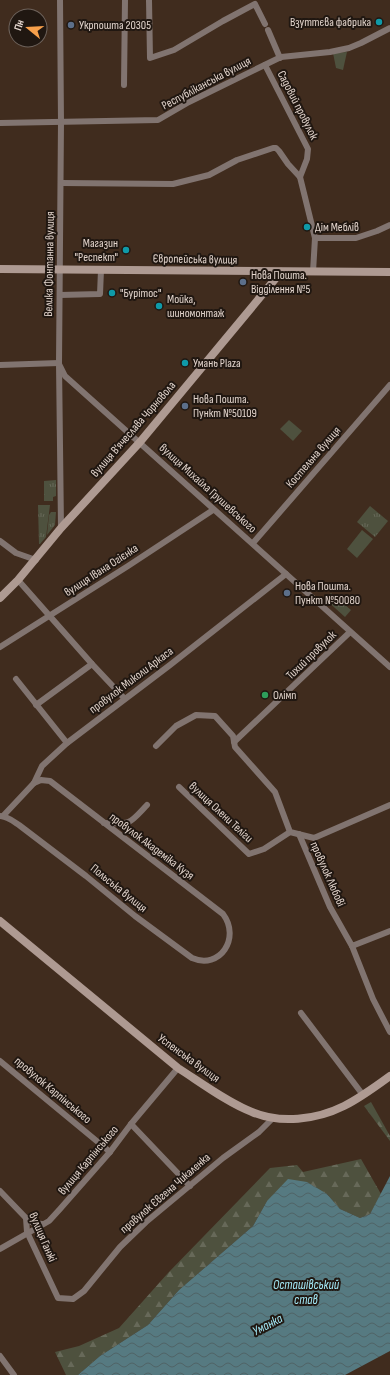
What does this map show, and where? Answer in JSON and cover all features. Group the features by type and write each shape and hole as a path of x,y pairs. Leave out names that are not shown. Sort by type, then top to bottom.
{"street":[{"name":"Велика Фонтанна вулиця","path":"60,0 61,183 59,363 61,528"},
{"path":"124,85 125,0"},
{"path":"149,0 150,58 174,50 223,21 256,4 280,58"},
{"name":"Республіканська вулиця","path":"0,123 158,120 189,102 280,58 330,52 349,48 361,44 390,28"},
{"name":"Садовий провулок","path":"265,65 308,149 307,159 300,177"},
{"path":"61,183 173,184 209,175 237,160 276,148 300,177 314,238 313,272"},
{"path":"314,238 356,238 390,225"},
{"name":"Європейська вулиця","path":"0,269 390,272"},
{"path":"60,295 100,294 101,270"},
{"name":"вулиця В’ячеслава Чорновола","path":"0,598 36,560 61,528 140,442 281,272"},
{"path":"0,365 59,363"},
{"name":"вулиця Михайла Грушевського","path":"59,363 65,376 390,667"},
{"name":"Костельна вулиця","path":"253,543 390,385"},
{"name":"вулиця Івана Огієнка","path":"0,647 213,510"},
{"path":"0,541 16,553 36,560"},
{"name":"провулок Миколи Аркаса","path":"2,816 34,783 42,766 67,742 170,665 286,574"},
{"path":"18,580 124,698"},
{"name":"Тихий провулок","path":"234,742 350,632"},
{"path":"36,705 92,664"},
{"path":"16,679 67,742"},
{"path":"156,746 176,726 196,715 215,716 233,736 235,747 275,792 290,832"},
{"name":"провулок Академіка Кузя","path":"34,783 41,780 50,781 223,914 229,924 230,935 224,951"},
{"name":"вулиця Олени Теліги","path":"179,787 249,854 264,849 290,832"},
{"path":"103,823 128,823 134,820 146,805"},
{"path":"299,834 314,838 390,805"},
{"name":"Польська вулиця","path":"2,816 19,825 86,876 140,920 192,958 211,960 216,958 224,951"},
{"name":"провулок Любові","path":"290,832 299,834 330,907 352,946 373,999 390,1032"},
{"name":"Успенська вулиця","path":"2,926 178,1068 244,1109 264,1117 299,1118 322,1115 343,1107 390,1076"},
{"path":"352,946 390,931"},
{"path":"301,1013 363,1095"},
{"name":"провулок Карпінського","path":"0,1060 110,1152"},
{"name":"вулиця Карпінського","path":"0,1249 27,1232 49,1221 110,1152 131,1124 178,1068"},
{"name":"провулок Євгена Чикаленка","path":"58,1298 73,1299 84,1291 120,1246 146,1222 223,1158 259,1132 273,1118"},
{"path":"131,1124 190,1186"},
{"name":"вулиця Ганжі","path":"0,1191 26,1218 27,1232 58,1298"},
{"path":"26,1218 33,1223 42,1224"},
{"path":"0,1356 14,1375"}],"green space":[{"path":"347,52 343,70 336,68 333,53"},
{"path":"289,420 302,431 293,441 280,429"},
{"path":"56,480 56,496 53,497 53,501 44,501 44,481"},
{"path":"38,505 50,505 46,537 40,544 39,544"},
{"path":"370,506 388,521 375,537 357,522"},
{"path":"51,512 56,512 55,525 47,535 49,515"},
{"path":"362,530 373,539 357,558 347,549"},
{"path":"331,593 351,610 345,617 325,599"},
{"path":"371,1102 390,1136 390,1141 364,1106"},
{"path":"361,1159 381,1194 370,1214 360,1218 340,1209 327,1194 267,1201 253,1226 179,1290 148,1325 100,1356 78,1375 66,1375 55,1352 79,1346 119,1328 168,1273 270,1168 297,1165 303,1172"}],"water":[{"name":"Осташівський став","path":"390,1176 390,1351 345,1375 78,1375 100,1356 148,1325 179,1290 253,1226 267,1201 288,1179 307,1182 327,1194 340,1209 360,1218 370,1214"}],"place":[{"name":"Взуттєва фабрика","path":"379,22"},
{"name":"Укрпошта 20305","path":"71,25"},
{"name":"Дім Меблів","path":"307,227"},
{"name":"Магазин \"Респект\"","path":"126,250"},
{"name":"Нова Пошта. Відділення №5","path":"243,282"},
{"name":"\"Бурітос\"","path":"112,293"},
{"name":"Мойка, шиномонтаж","path":"159,306"},
{"name":"Умань Plaza","path":"185,363"},
{"name":"Нова Пошта. Пункт №50109","path":"185,406"},
{"name":"Нова Пошта. Пункт №50080","path":"287,593"},
{"name":"Олімп","path":"265,695"}],"water label":[{"name":"Уманка","path":"267,1324"}]}
